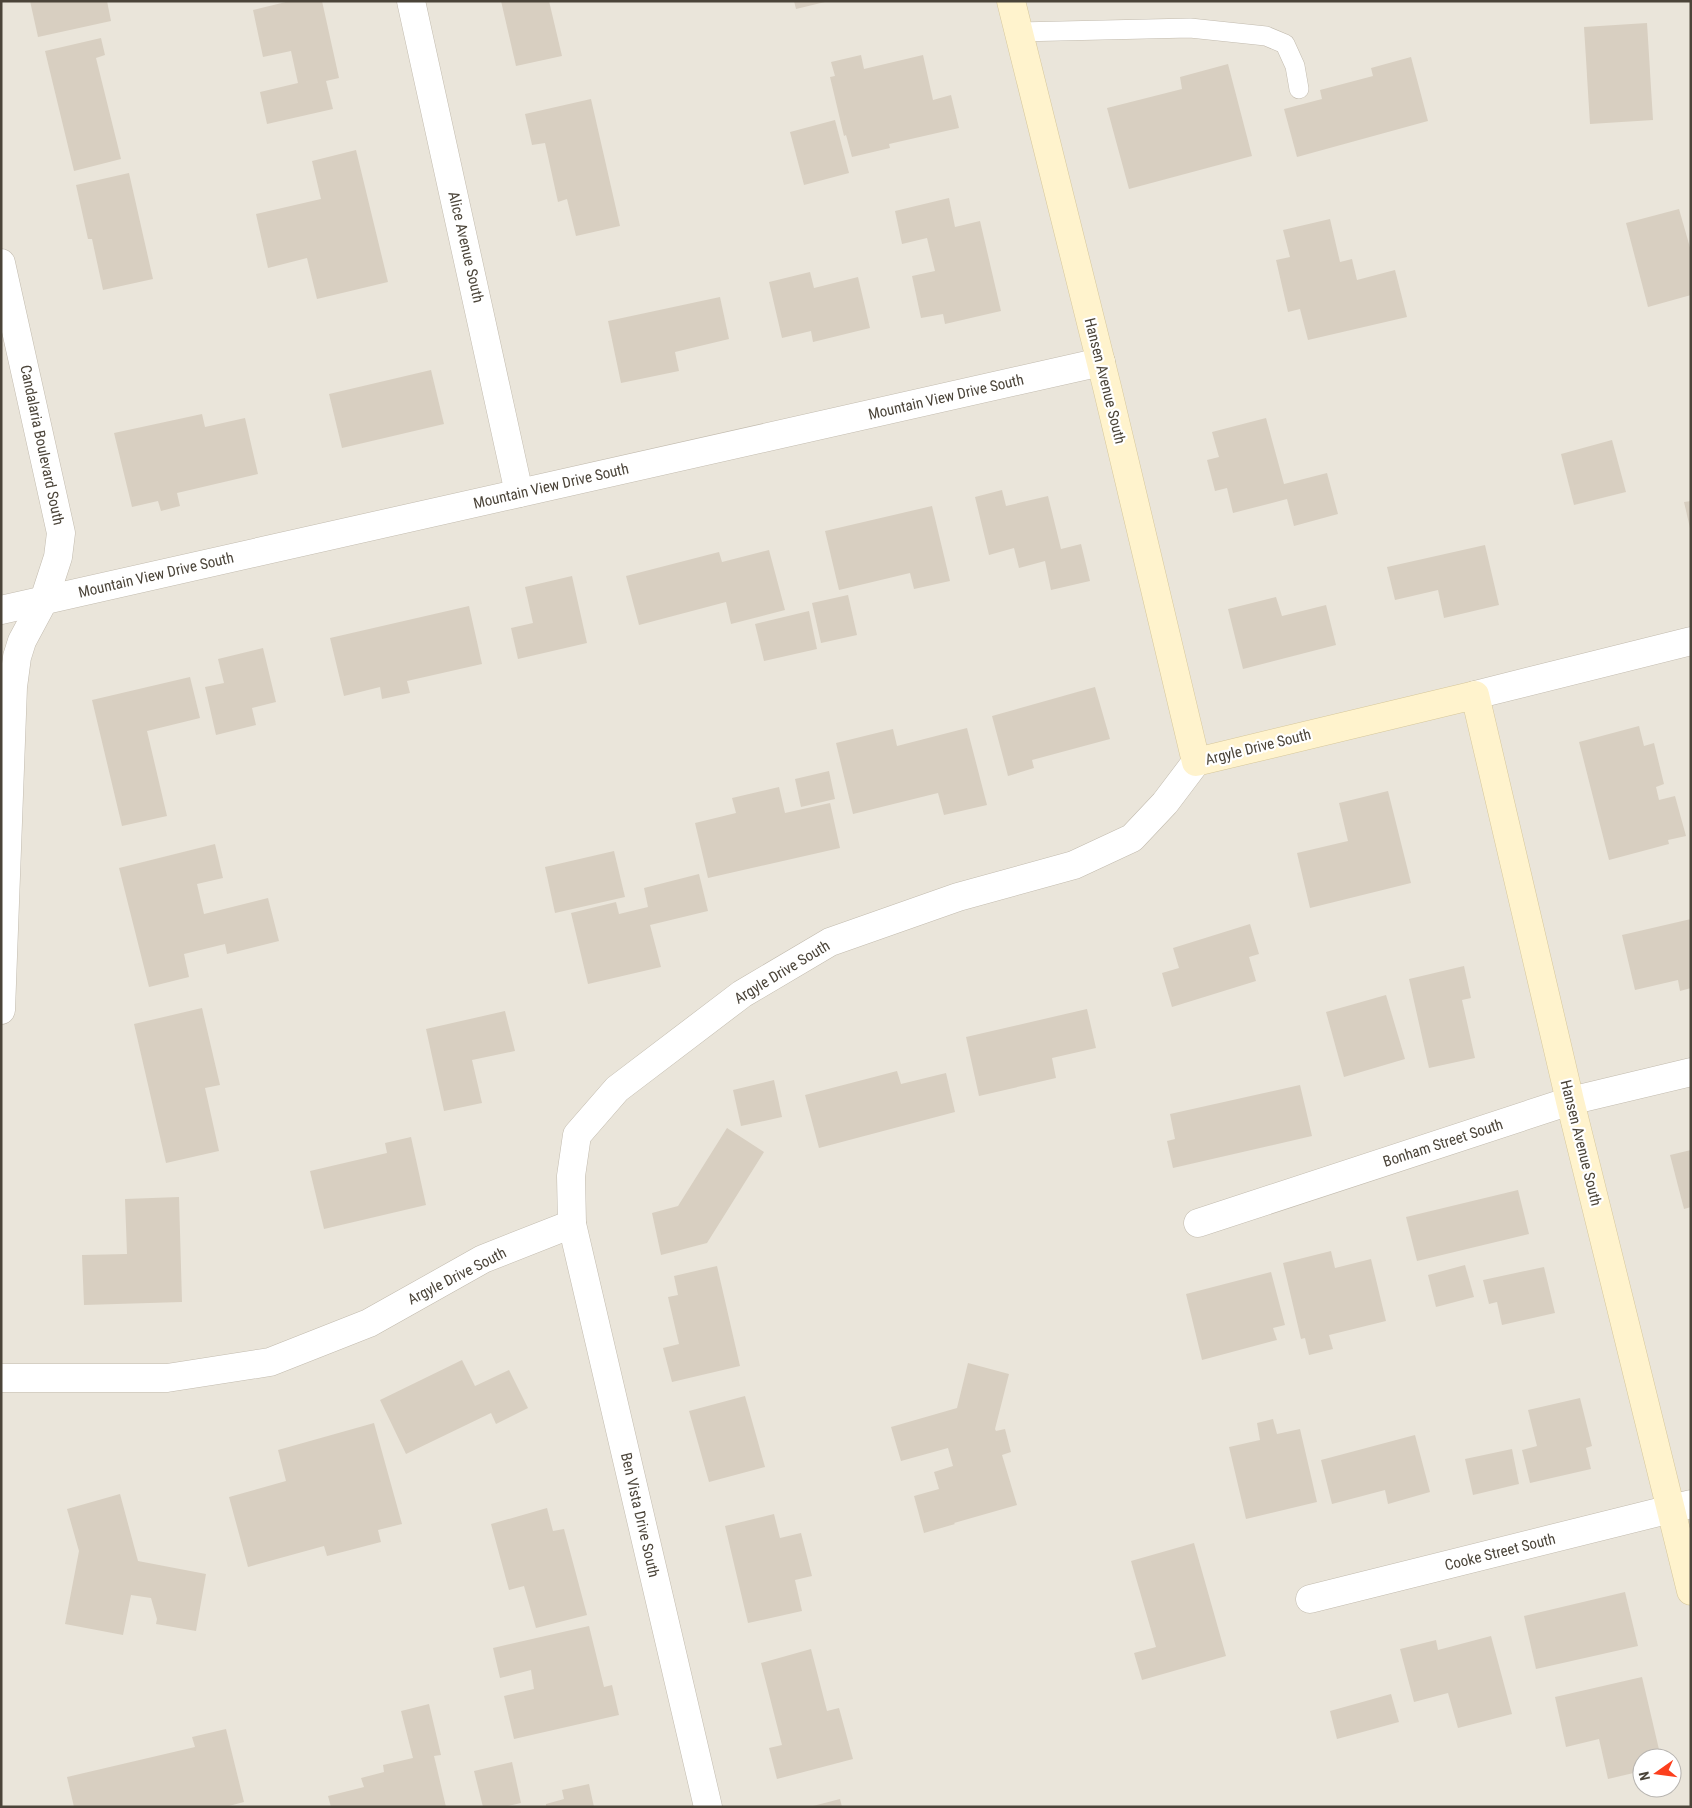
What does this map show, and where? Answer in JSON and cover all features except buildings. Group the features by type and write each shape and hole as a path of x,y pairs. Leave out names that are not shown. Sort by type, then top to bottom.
{"street":[{"name":"Alice Avenue South","path":"411,1 519,493"},
{"name":"Hansen Avenue South","path":"1011,1 1101,362 1196,762"},
{"name":"Candalaria Boulevard South","path":"1,263 61,533 58,557 44,600 22,641 17,657 13,687 1,1010"},
{"name":"Mountain View Drive South","path":"1,610 1101,362"},
{"name":"Argyle Drive South","path":"1,1378 167,1378 270,1362 369,1323 483,1259 572,1224 571,1176 577,1135 617,1089 742,994 830,942 958,897 1074,865 1132,838 1165,803 1196,762 1691,641"},
{"name":"Hansen Avenue South","path":"1475,695 1570,1101 1680,1507 1691,1591"},
{"name":"Bonham Street South","path":"1198,1223 1570,1101 1691,1072"},
{"name":"Ben Vista Drive South","path":"572,1224 708,1807"},
{"name":"Cooke Street South","path":"1310,1599 1680,1507"}],"lane":[{"path":"1018,32 1190,28 1266,36 1285,44 1295,66 1299,89"}],"shaded area":[{"path":"1,1 1691,1 1691,1807 1,1807"}]}
